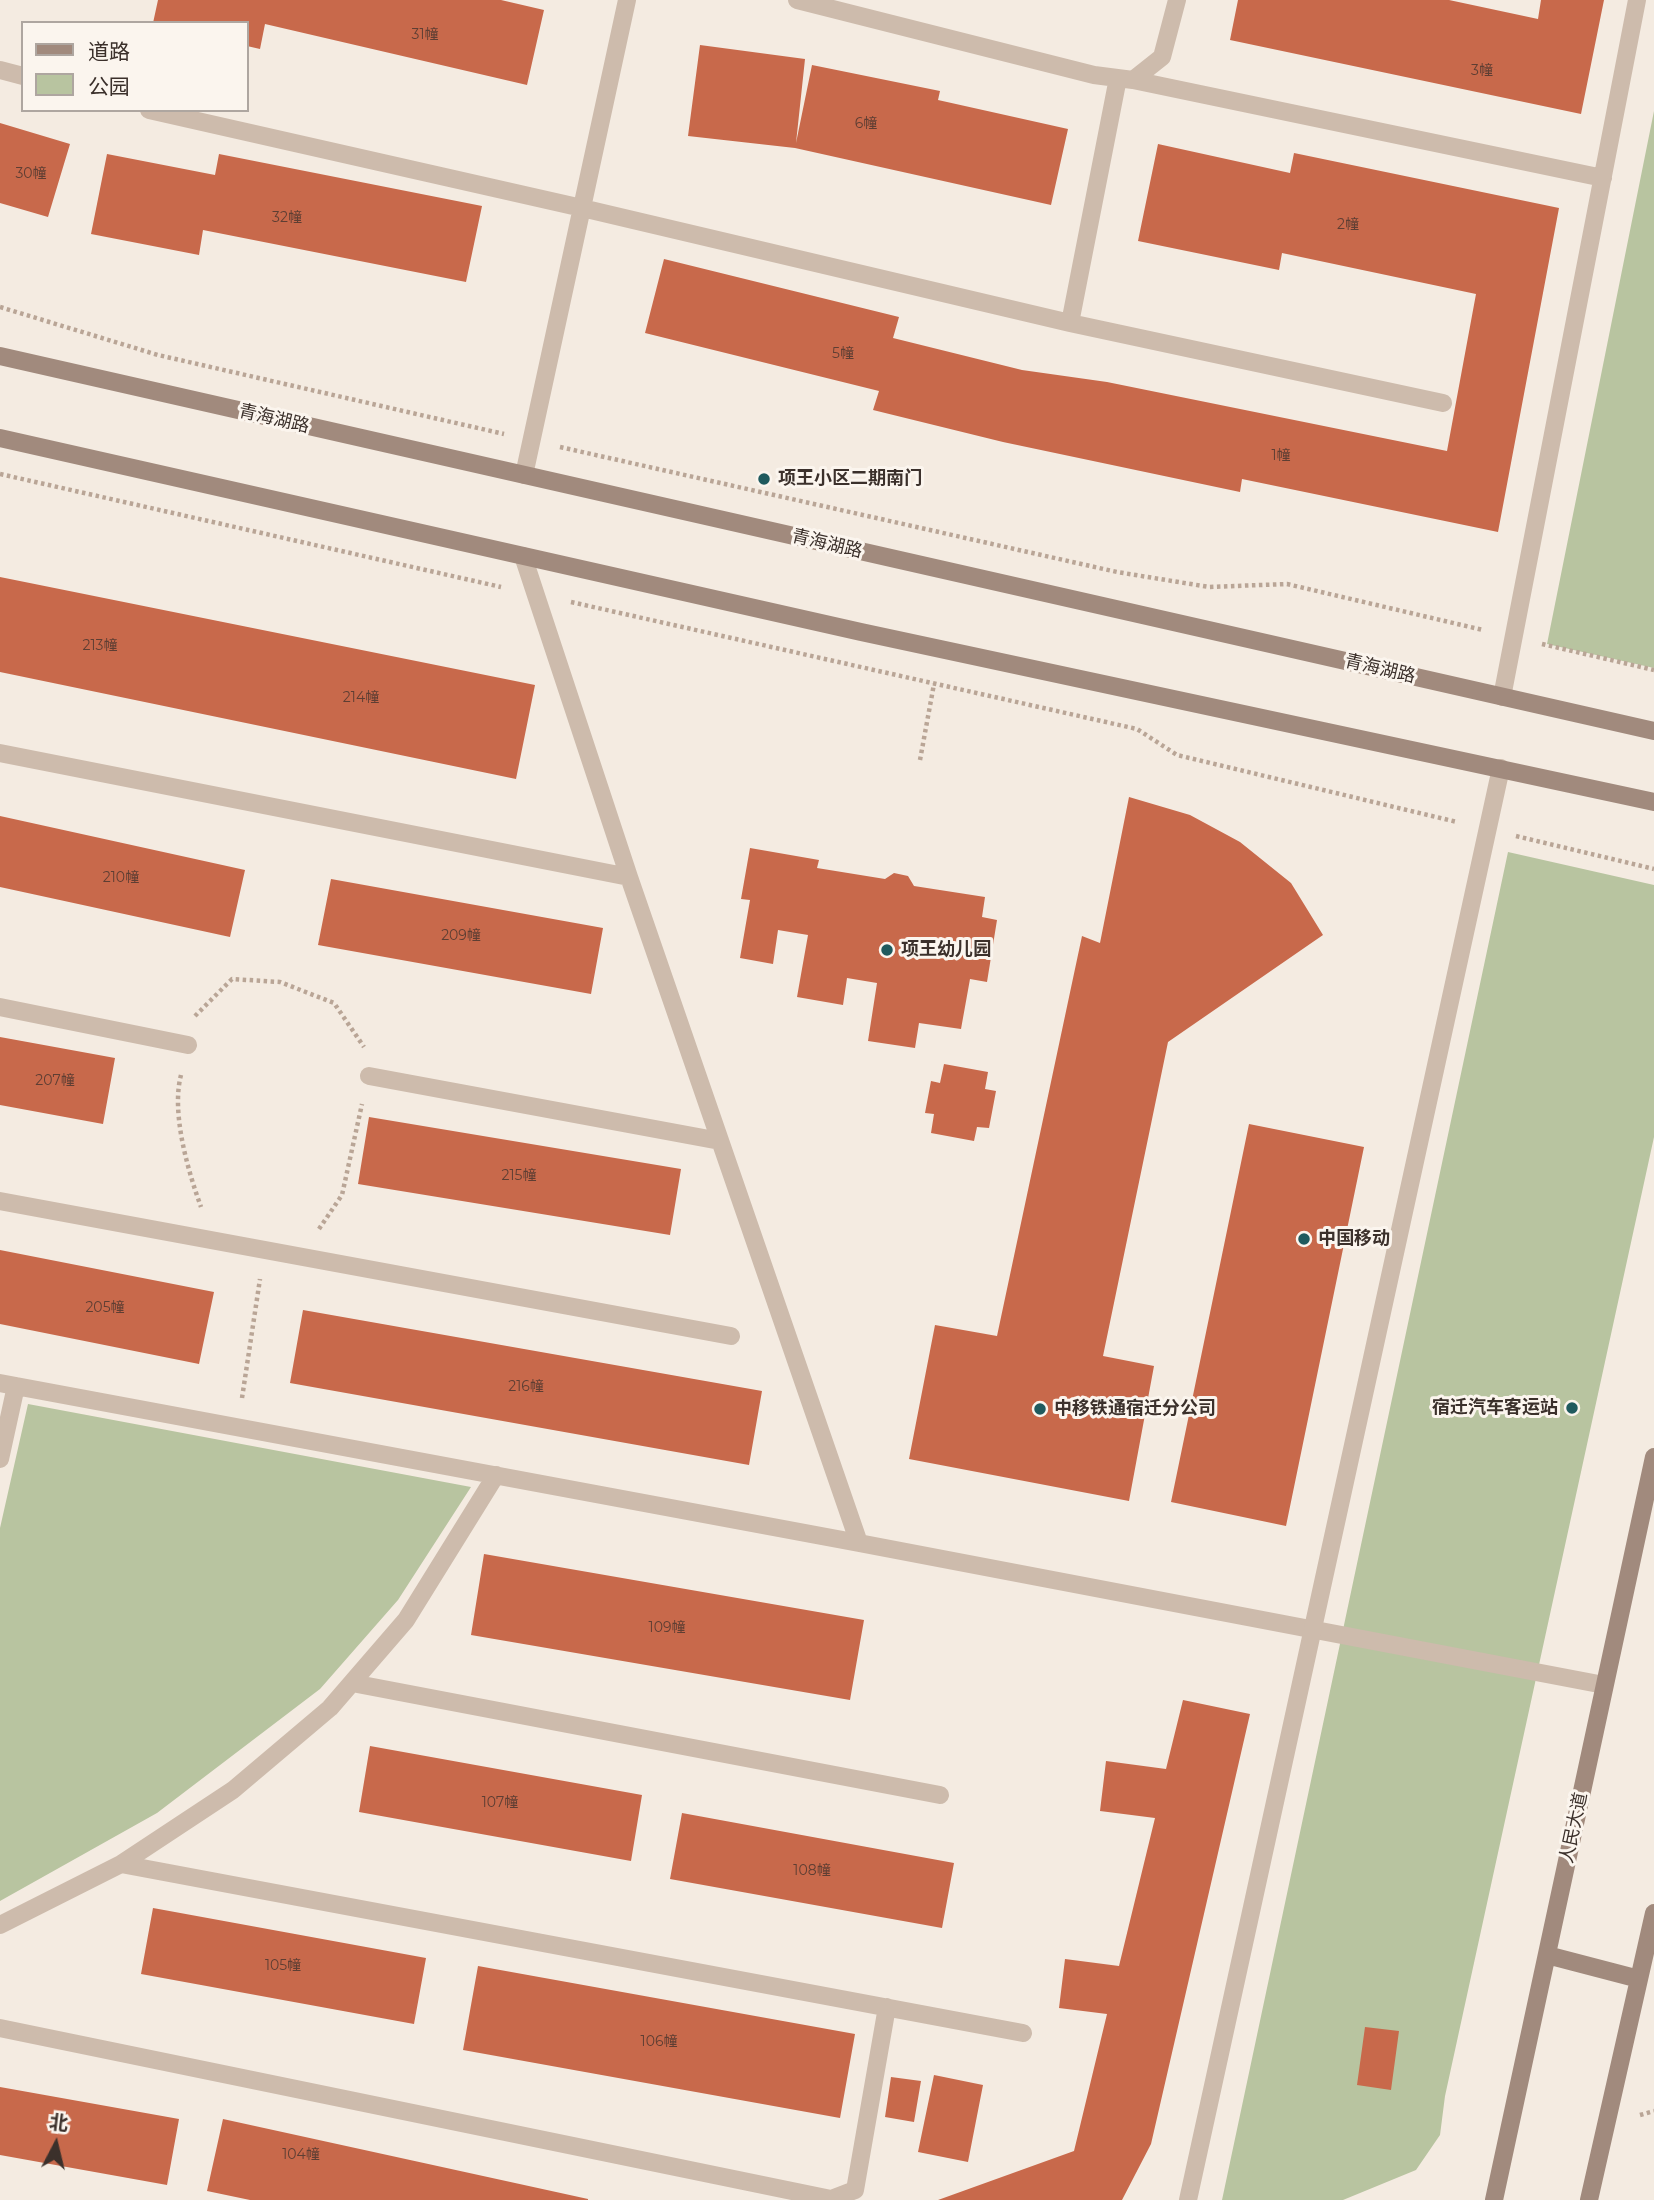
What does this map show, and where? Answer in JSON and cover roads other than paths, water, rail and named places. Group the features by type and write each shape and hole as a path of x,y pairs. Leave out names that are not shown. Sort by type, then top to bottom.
{"main road":[{"name":"青海湖路","path":"0,356 1654,732"},
{"path":"0,438 874,635 1654,802"},
{"name":"人民大道","path":"1494,2200 1654,1457"},
{"path":"1589,2200 1654,1913"},
{"path":"1547,1955 1639,1979"}],"street":[{"path":"524,475 627,0"},
{"path":"797,0 1094,75 1125,79 1603,178"},
{"path":"1070,323 1125,79 1162,57 1177,0"},
{"path":"1502,697 1637,0"},
{"path":"0,70 21,75"},
{"path":"158,112 1070,323 1443,403"},
{"path":"523,556 629,877 859,1543"},
{"path":"0,753 629,877"},
{"path":"1188,2200 1501,768"},
{"path":"0,1007 188,1045"},
{"path":"369,1076 720,1141"},
{"path":"0,1201 731,1336"},
{"path":"0,1459 8,1384 1604,1685"},
{"path":"0,1925 121,1864 233,1790 330,1708 406,1620 496,1475"},
{"path":"352,1683 940,1795"},
{"path":"121,1864 1023,2033"},
{"path":"0,2028 830,2200 855,2190 887,2007"}],"place":[{"name":"项王小区二期南门","path":"764,479"},
{"name":"项王幼儿园","path":"887,950"},
{"name":"中国移动","path":"1304,1239"},
{"name":"宿迁汽车客运站","path":"1572,1408"},
{"name":"中移铁通宿迁分公司","path":"1040,1409"}]}
